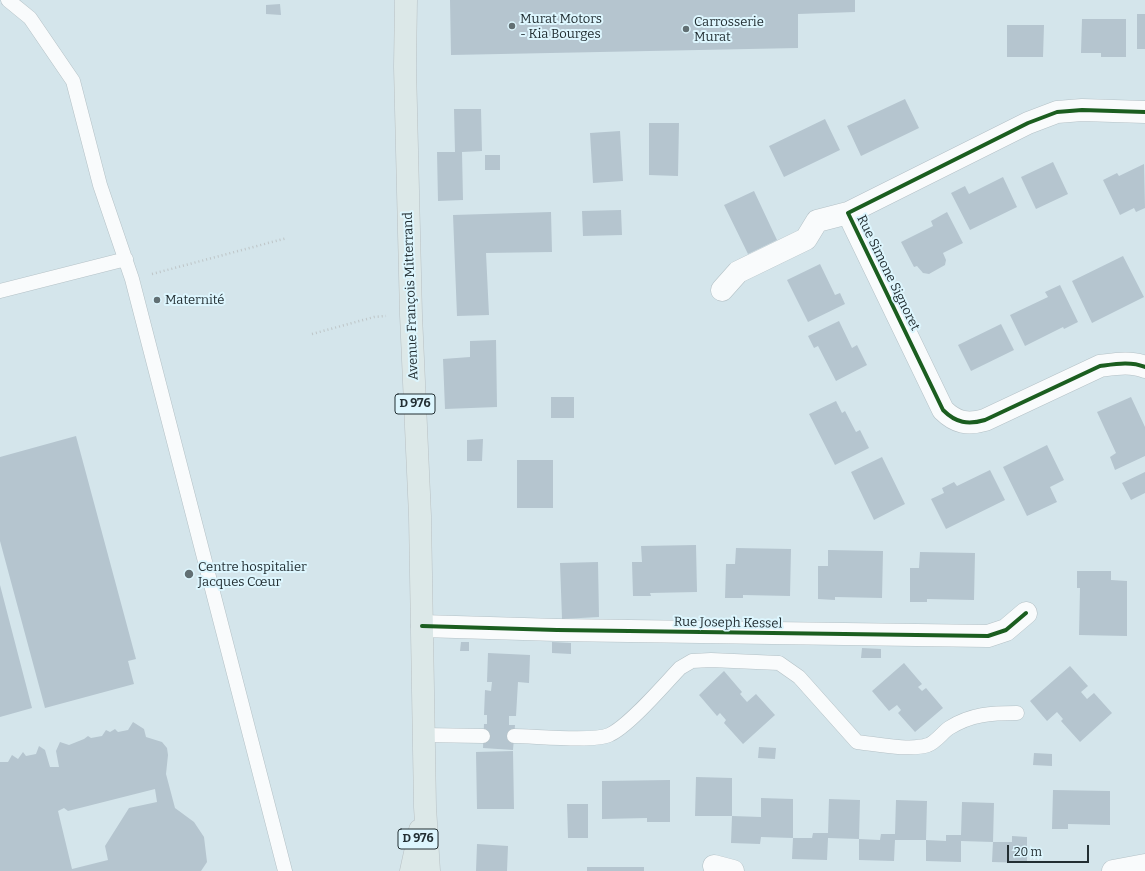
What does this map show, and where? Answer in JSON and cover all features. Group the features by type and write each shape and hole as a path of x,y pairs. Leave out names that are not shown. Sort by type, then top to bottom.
{"main road":[{"name":"Avenue François Mitterrand","path":"406,0 405,67 411,315 420,516 425,808 429,871"},
{"name":"Avenue François Mitterrand","path":"411,871 425,808"}],"street":[{"name":"Rue Simone Signoret","path":"722,290 738,272 806,238 817,221 848,213 1028,123 1057,112 1082,110 1145,112"},
{"name":"Rue Simone Signoret","path":"848,213 943,410 951,418 962,423 974,424 1100,366 1120,363 1145,367"},
{"name":"Rue Joseph Kessel","path":"422,626 557,630 988,636 1006,630 1026,613"},
{"path":"1113,871 1122,868 1145,865"}],"lane":[{"path":"8,0 30,18 72,81 100,185 132,280 285,871"},
{"path":"0,291 126,259"},
{"path":"514,736 594,738 608,735 621,728 680,668 692,661 711,660 779,663 798,677 857,742 916,747 929,745 949,728 967,718 987,713 1017,713"},
{"path":"424,735 483,736"}],"path":[{"path":"132,280 287,238"},
{"path":"312,334 374,317"}],"building":[{"name":"Carrosserie Murat","path":"450,0 855,0 855,12 798,14 798,48 451,55"},
{"path":"280,4 281,15 266,14 266,5"},
{"path":"1137,14 1145,14 1145,49 1137,49"},
{"path":"1082,19 1126,19 1126,57 1101,57 1101,53 1081,53"},
{"path":"1007,25 1044,25 1043,57 1007,57"},
{"path":"905,99 919,128 861,156 847,126"},
{"path":"454,109 481,109 482,151 462,152 463,200 438,201 437,152 455,152"},
{"path":"825,119 840,150 784,177 769,146"},
{"path":"649,123 679,123 678,176 649,175"},
{"path":"620,131 623,181 593,183 590,133"},
{"path":"485,155 500,155 500,170 485,170"},
{"path":"1053,162 1068,194 1036,209 1021,177"},
{"path":"1144,164 1145,208 1136,212 1134,208 1120,215 1103,180 1117,173 1119,176"},
{"path":"1003,177 1017,207 970,230 951,193 965,186 969,194"},
{"path":"754,191 777,240 748,254 724,205"},
{"path":"621,210 622,235 583,236 582,211"},
{"path":"551,212 552,252 486,253 489,315 457,316 453,215"},
{"path":"947,212 963,243 943,253 946,260 945,265 929,274 923,273 917,266 914,267 901,242 933,226 931,221"},
{"path":"1123,256 1144,297 1092,323 1072,281"},
{"path":"820,264 835,295 840,293 845,304 808,322 787,280"},
{"path":"1060,285 1078,322 1064,329 1063,327 1025,346 1010,315 1048,297 1045,292"},
{"path":"839,321 852,348 857,345 867,365 836,381 818,346 814,348 808,336"},
{"path":"1001,324 1014,350 971,371 958,345"},
{"path":"496,340 497,407 445,409 443,359 470,357 470,341"},
{"path":"551,397 574,397 574,418 551,418"},
{"path":"1131,397 1145,427 1145,456 1115,470 1110,457 1116,453 1097,412"},
{"path":"836,401 842,413 845,411 856,432 860,430 869,448 835,465 809,414"},
{"path":"76,436 136,659 128,661 134,684 45,708 0,541 0,457"},
{"path":"483,439 482,461 467,461 467,440"},
{"path":"1047,445 1064,480 1050,487 1057,502 1027,516 1003,467"},
{"path":"882,457 905,504 874,520 851,472"},
{"path":"517,460 553,460 553,508 517,508"},
{"path":"990,470 1005,500 946,529 931,499 944,493 942,488 954,482 957,486"},
{"path":"1145,472 1145,493 1131,500 1122,483"},
{"path":"696,545 697,592 650,593 651,596 633,596 632,562 642,562 641,546"},
{"path":"736,548 791,549 790,596 743,595 743,598 725,598 726,564 735,564"},
{"path":"828,550 883,551 882,598 835,597 835,600 818,599 818,566 828,566"},
{"path":"920,552 975,553 974,600 927,599 927,602 910,602 910,568 919,568"},
{"path":"598,562 599,617 562,619 560,563"},
{"path":"1077,571 1111,571 1111,580 1127,581 1127,636 1079,635 1080,588 1077,588"},
{"path":"0,585 32,708 0,717"},
{"path":"461,642 469,642 469,651 460,651"},
{"path":"552,642 571,643 571,654 552,653"},
{"path":"862,648 881,649 881,658 861,658"},
{"path":"488,653 530,655 529,683 518,682 516,716 509,716 509,725 515,725 513,750 483,748 484,724 487,724 487,715 484,715 485,690 491,691 492,682 487,682"},
{"path":"904,663 922,684 918,687 922,691 926,688 943,708 915,732 898,713 901,710 897,705 889,711 872,691"},
{"path":"1070,666 1088,686 1081,692 1087,699 1094,693 1112,713 1080,742 1061,721 1063,719 1057,712 1047,721 1030,701"},
{"path":"724,671 742,692 740,694 747,702 756,694 775,715 743,744 724,723 726,720 720,713 717,716 699,695"},
{"path":"133,722 144,729 146,737 162,742 167,748 168,755 166,774 175,808 194,822 204,837 207,862 201,871 0,871 0,762 8,762 12,755 18,759 23,752 26,756 36,754 39,746 45,750 50,767 59,767 56,751 60,742 69,745 88,736 91,738 102,736 106,730 110,732 115,729 118,732 128,730","holes":["155,789 157,802 129,808 105,846 108,860 72,869 58,811 64,808 68,811"]},
{"path":"759,747 776,748 775,759 758,758"},
{"path":"513,751 514,809 477,809 476,752"},
{"path":"1034,753 1052,754 1052,766 1033,765"},
{"path":"696,777 732,778 732,816 695,816"},
{"path":"670,780 670,822 647,822 647,818 602,819 602,781"},
{"path":"1053,790 1110,791 1110,825 1068,824 1068,829 1052,829"},
{"path":"761,798 793,799 793,838 761,837 760,844 731,843 732,816 761,817"},
{"path":"829,799 860,800 859,839 828,838 827,860 792,859 793,838 812,838 813,833 828,833"},
{"path":"896,800 927,801 926,840 895,840 894,861 859,860 859,839 880,840 881,834 895,834"},
{"path":"962,802 994,803 993,842 961,841 961,862 926,861 926,840 946,841 946,835 961,835"},
{"path":"567,804 588,804 588,838 568,838"},
{"path":"1012,836 1027,837 1027,863 992,862 993,842 1012,842"},
{"path":"477,844 508,846 507,871 476,871"},
{"path":"587,867 644,867 644,871 587,871"}],"cycle path":[{"path":"1145,112 1082,110 1057,112 1028,123 848,213 943,410 953,418 962,422 979,422 985,420 1100,366 1134,364 1145,367"},
{"path":"422,626 557,630 988,636 1006,630 1026,613"}],"place":[{"name":"Murat Motors - Kia Bourges","path":"512,26"},
{"name":"Carrosserie Murat","path":"686,29"},
{"name":"Maternité","path":"157,300"},
{"name":"Centre hospitalier Jacques Cœur","path":"189,574"}]}
